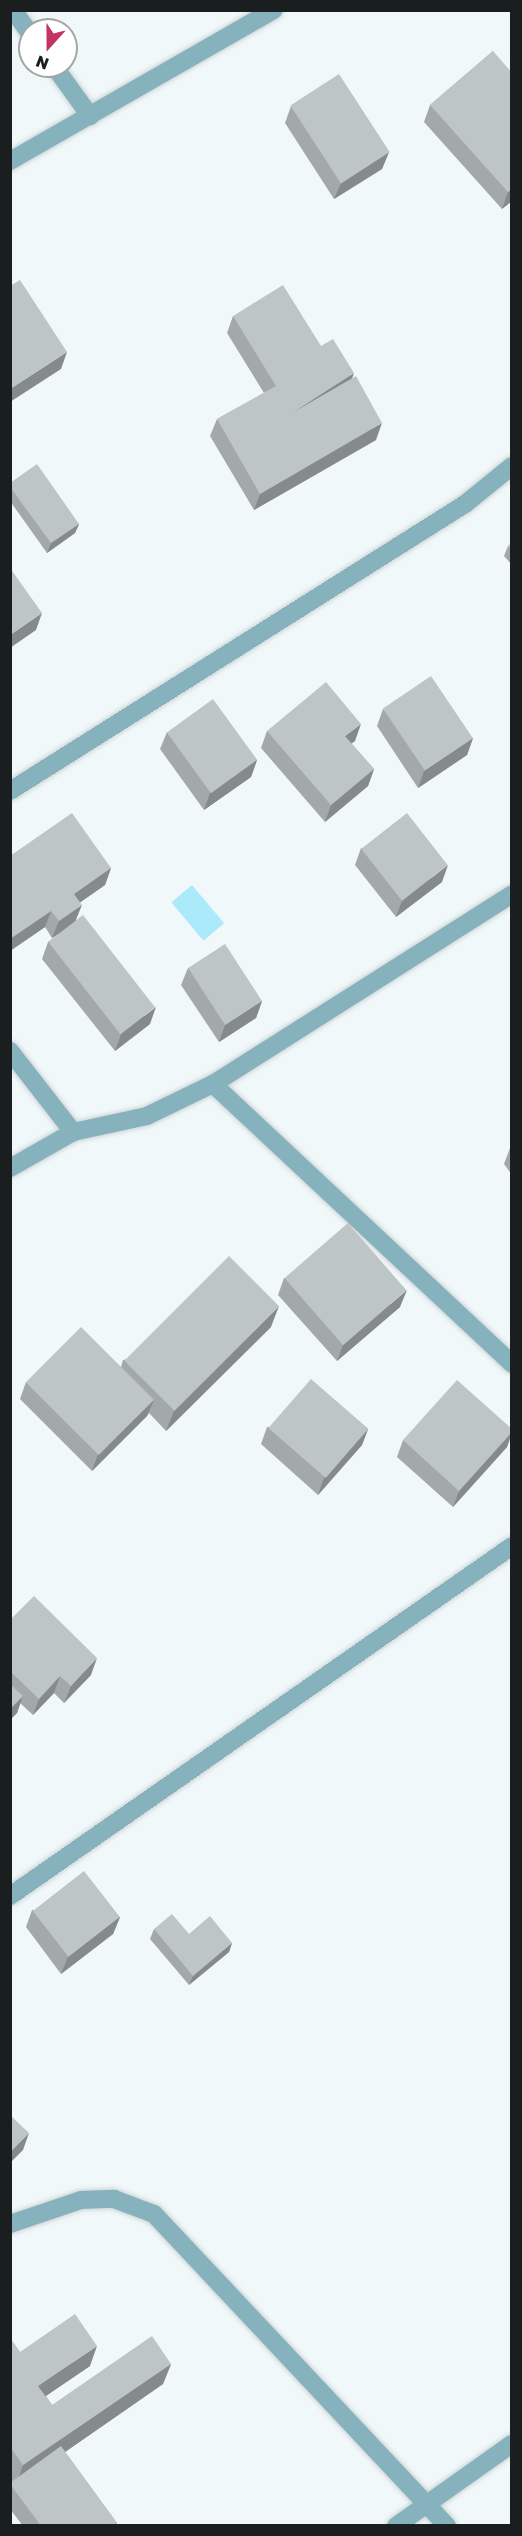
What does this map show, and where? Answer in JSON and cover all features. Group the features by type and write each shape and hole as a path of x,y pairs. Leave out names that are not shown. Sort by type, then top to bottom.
{"street":[{"path":"10,161 274,10"},
{"path":"63,78 90,116"},
{"path":"10,791 465,504 512,466"},
{"path":"10,1168 73,1132 147,1116 213,1084 512,894"},
{"path":"10,1051 73,1132"},
{"path":"213,1084 512,1364"},
{"path":"10,1896 512,1546"},
{"path":"10,2223 81,2200 114,2199 154,2214 429,2502 447,2526"},
{"path":"396,2526 512,2444"}],"water":[{"path":"192,885 224,923 203,941 171,902"}],"building":[{"path":"493,51 512,73 512,189 508,192 430,105"},
{"path":"339,74 390,152 341,184 290,106"},
{"path":"20,280 67,352 10,389 10,286"},
{"path":"283,285 321,346 333,339 354,373 292,413 356,376 382,423 260,494 217,419 276,386 233,316"},
{"path":"37,464 79,524 51,543 10,487 10,483"},
{"path":"10,568 42,613 10,635"},
{"path":"431,676 473,738 425,771 383,708"},
{"path":"326,682 361,724 345,736 374,769 331,805 267,731"},
{"path":"213,699 257,760 211,793 167,733"},
{"path":"72,813 111,868 74,894 82,905 59,921 51,911 10,939 10,856"},
{"path":"407,813 448,865 402,901 361,849"},
{"path":"83,915 155,1007 120,1034 48,942"},
{"path":"225,944 262,1001 225,1025 188,968"},
{"path":"348,1223 406,1290 343,1345 285,1278"},
{"path":"229,1256 279,1306 175,1411 124,1361"},
{"path":"81,1327 154,1400 99,1455 26,1382"},
{"path":"311,1379 368,1429 326,1478 268,1428"},
{"path":"457,1380 512,1429 512,1432 459,1491 403,1440"},
{"path":"34,1596 97,1658 71,1686 60,1676 39,1699 10,1671 10,1620"},
{"path":"10,1684 23,1696 10,1709"},
{"path":"84,1871 120,1917 68,1957 33,1911"},
{"path":"172,1914 189,1934 210,1916 232,1943 193,1976 154,1929"},
{"path":"10,2115 29,2133 10,2152"},
{"path":"75,2314 97,2346 38,2386 52,2405 152,2336 171,2364 23,2465 10,2447 10,2338 20,2352"},
{"path":"61,2446 117,2523 113,2526 41,2526 10,2484"}]}
